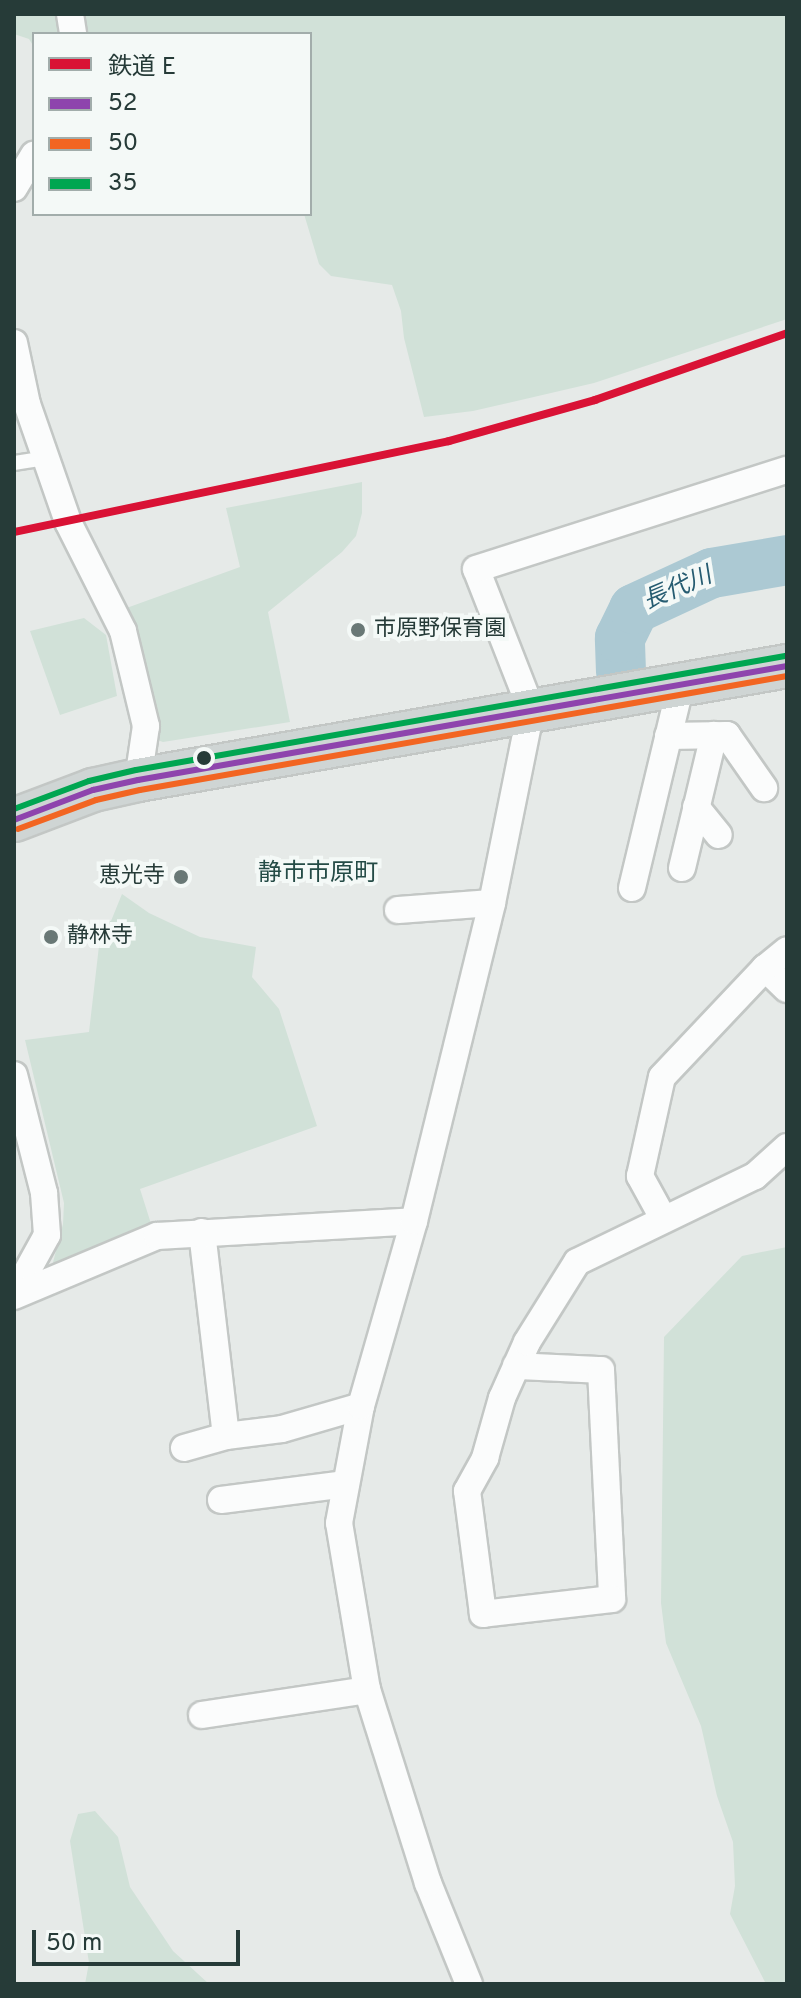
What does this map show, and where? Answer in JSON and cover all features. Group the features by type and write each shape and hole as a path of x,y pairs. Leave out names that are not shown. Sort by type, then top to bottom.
{"main road":[{"path":"14,820 93,790 138,780 787,666"}],"street":[{"path":"14,188 32,158"},
{"path":"14,343 27,404 68,522 123,631 146,726 138,780"},
{"path":"469,1984 428,1883 367,1690 339,1523 361,1406 414,1221 492,903 531,709 476,569 787,470"},
{"path":"632,888 681,684"},
{"path":"682,868 714,735"},
{"path":"668,736 727,735 764,788"},
{"path":"696,807 719,835"},
{"path":"398,910 492,903"},
{"path":"663,1218 640,1176 662,1077 765,968 787,950"},
{"path":"765,968 787,989"},
{"path":"14,1075 44,1193 47,1235 14,1295"},
{"path":"516,1366 601,1370 612,1599 483,1614 467,1491 485,1458 502,1398 516,1366 527,1342 577,1262 755,1176 785,1153"},
{"path":"14,1295 157,1236 414,1221"},
{"path":"202,1232 226,1436"},
{"path":"184,1448 226,1436 282,1429 361,1406"},
{"path":"221,1500 346,1484"},
{"path":"202,1715 367,1690"}],"lane":[{"path":"14,463 45,458"}],"shaded area":[{"path":"14,14 787,14 787,319 594,383 473,411 424,417 404,338 401,311 392,285 331,276 319,264 305,216 312,216 312,32 32,32 32,44 29,39 14,34"},
{"path":"362,482 362,513 356,536 342,552 268,612 290,722 163,742 157,740 152,731 121,610 240,567 226,508"},
{"path":"84,618 106,635 117,696 60,715 30,631"},
{"path":"122,894 149,913 200,937 256,947 252,977 279,1009 317,1126 140,1189 153,1230 51,1270 63,1224 64,1203 25,1040 89,1032 102,920 111,921"},
{"path":"787,1247 787,1984 766,1984 730,1914 735,1886 733,1842 717,1796 701,1726 666,1643 661,1603 664,1337 742,1256"},
{"path":"95,1811 118,1837 130,1887 173,1951 209,1984 85,1984 89,1963 70,1841 78,1814"}],"waterway":[{"name":"長代川","path":"621,672 620,638 634,609 712,573 787,560"}],"rail line":[{"name":"E","path":"14,532 449,441 595,400 787,333"}],"transit line":[{"name":"35","path":"14,809 89,781 136,770 785,656"},
{"name":"52","path":"14,820 93,790 138,780 787,666"},
{"name":"50","path":"18,829 96,800 140,790 787,676"}],"place":[{"name":"市原野保育園","path":"358,630"},
{"name":"恵光寺","path":"181,877"},
{"name":"静林寺","path":"51,937"}],"district":[{"name":"静市市原町","path":"318,875"}]}
